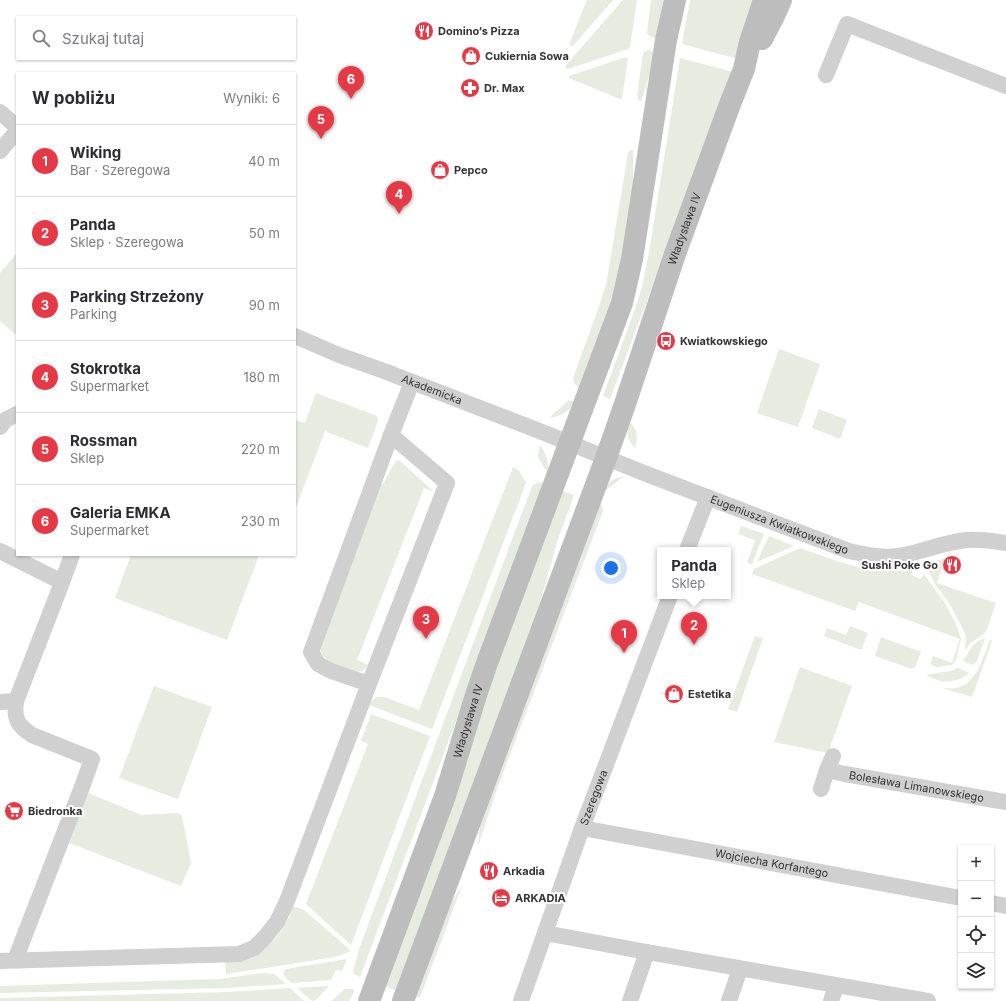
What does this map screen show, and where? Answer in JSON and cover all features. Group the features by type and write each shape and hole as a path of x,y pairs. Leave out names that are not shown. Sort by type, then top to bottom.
{"main road":[{"name":"Władysława IV","path":"369,1001 445,796 481,678 625,293 632,259 666,40 675,0"},
{"name":"Władysława IV","path":"403,1001 606,458 675,254 727,111 744,69 750,42 764,0"},
{"path":"744,69 768,28 782,0"}],"street":[{"path":"826,75 847,24 1006,86"},
{"path":"0,112 16,126"},
{"path":"0,151 16,132"},
{"name":"Akademicka","path":"296,336 339,355 570,442"},
{"path":"368,684 331,671 318,664 312,652 391,435 412,382"},
{"path":"72,556 62,582 8,702 15,710 19,725 23,729 32,735 92,759 76,801 7,961 239,954 254,948 266,936 277,922 284,908 368,684 447,482 391,435"},
{"path":"570,442 606,458"},
{"name":"Eugeniusza Kwiatkowskiego","path":"606,458 849,551 868,556 902,556 965,540 983,540 1006,543"},
{"path":"688,547 708,497"},
{"path":"0,551 62,582"},
{"name":"Szeregowa","path":"521,1001 582,828 669,599"},
{"name":"Bolesława Limanowskiego","path":"821,789 830,763 845,774 1006,802"},
{"name":"Wojciecha Korfantego","path":"582,828 958,897"},
{"path":"994,904 1006,906"},
{"path":"545,933 740,969 928,1001"},
{"path":"630,1001 647,952"},
{"path":"729,1001 740,969"},
{"path":"831,1001 836,986"}],"shaded area":[{"path":"587,0 613,0 573,46 569,45"},
{"path":"623,0 637,0 630,47 628,49 568,69 566,68 566,65"},
{"path":"651,0 663,0 658,38 651,37 647,33"},
{"path":"690,0 755,0 738,59 682,44"},
{"path":"648,50 655,52 653,65 640,101 637,95 643,54"},
{"path":"626,57 628,59 622,98 620,99 569,78 569,76"},
{"path":"680,58 733,72 610,399 603,396 634,312 642,287 649,253"},
{"path":"633,150 633,194 620,278 581,388 575,384 573,378 600,304 607,280 628,153 629,151"},
{"path":"16,254 16,335 0,321 0,273"},
{"path":"779,349 820,364 798,427 757,413"},
{"path":"316,393 377,416 378,421 368,448 325,431 296,507 296,420 305,423"},
{"path":"569,400 576,402 564,413 550,418 552,415"},
{"path":"819,409 847,420 840,439 812,428"},
{"path":"628,422 634,427 636,433 637,440 635,448 630,442 628,436"},
{"path":"540,445 544,451 548,463 548,470 545,469 538,457"},
{"path":"399,460 434,492 424,488 357,660 368,665 364,670 355,672 333,665 322,655 320,647 379,485 384,483 394,464"},
{"path":"513,467 519,471 526,483 432,729 369,705 371,701 377,697 384,697 419,710"},
{"path":"624,476 605,491 608,484 612,480"},
{"path":"539,482 545,484 360,977 353,973 359,949 532,486"},
{"path":"560,490 574,495 557,542 536,618 397,991 384,986 494,667"},
{"path":"597,503 601,504 603,511 498,786 478,846 481,814"},
{"path":"741,526 764,534 752,564 747,563 755,540 738,534"},
{"path":"769,536 794,546 757,562"},
{"path":"800,548 839,562 870,570 897,571 914,568 911,575 921,579 924,574 946,605 956,624 961,639 956,660 952,665 937,667 930,664 933,656 952,663 960,639 859,602 855,611 752,574 754,569"},
{"path":"131,556 259,556 227,640 115,598"},
{"path":"945,558 937,583 996,603 986,632 971,643 965,650 966,637 960,623 949,603 935,584 925,565"},
{"path":"850,626 868,633 861,650 824,636 827,628 846,635"},
{"path":"755,636 763,638 737,712 728,709"},
{"path":"881,637 921,652 915,667 912,669 875,656"},
{"path":"985,638 977,661 973,665 963,661 972,647 978,641"},
{"path":"990,640 992,641 972,697 939,687 955,688 963,686 969,682 982,662"},
{"path":"800,667 852,686 828,753 774,742"},
{"path":"958,668 969,673 960,679 949,681 939,681 926,675 951,671"},
{"path":"154,686 212,707 178,799 119,778"},
{"path":"371,714 430,736 351,945 306,904 368,744 361,741"},
{"path":"86,792 141,815 178,813 182,816 191,863 181,886 69,843"},
{"path":"462,886 421,995 420,997 416,998 442,918"},
{"path":"292,906 304,910 350,950 349,952 335,957 226,974 225,961 266,947 275,939 289,917"},
{"path":"347,959 342,971 336,970 331,980 292,983 284,975 284,971 286,969"},
{"path":"264,973 274,974 286,984 227,988 0,993 0,986 220,979"},
{"path":"329,986 316,1000 312,1001 297,988"},
{"path":"290,988 304,1001 0,1001 0,998 227,992"},
{"path":"345,989 355,990 349,1001 331,1001"}],"place":[{"name":"Domino‘s Pizza","path":"424,31"},
{"name":"Cukiernia Sowa","path":"471,56"},
{"name":"Dr. Max","path":"470,88"},
{"name":"Galeria EMKA","path":"351,99"},
{"name":"Rossman","path":"321,139"},
{"name":"Pepco","path":"440,170"},
{"name":"Stokrotka","path":"399,214"},
{"name":"Kwiatkowskiego","path":"666,341"},
{"name":"Sushi Poke Go","path":"952,565"},
{"name":"Parking Strzeżony","path":"426,639"},
{"name":"Panda","path":"694,645"},
{"name":"Wiking","path":"624,653"},
{"name":"Estetika","path":"674,694"},
{"name":"Biedronka","path":"14,811"},
{"name":"Arkadia","path":"489,871"},
{"name":"ARKADIA","path":"501,898"}]}
